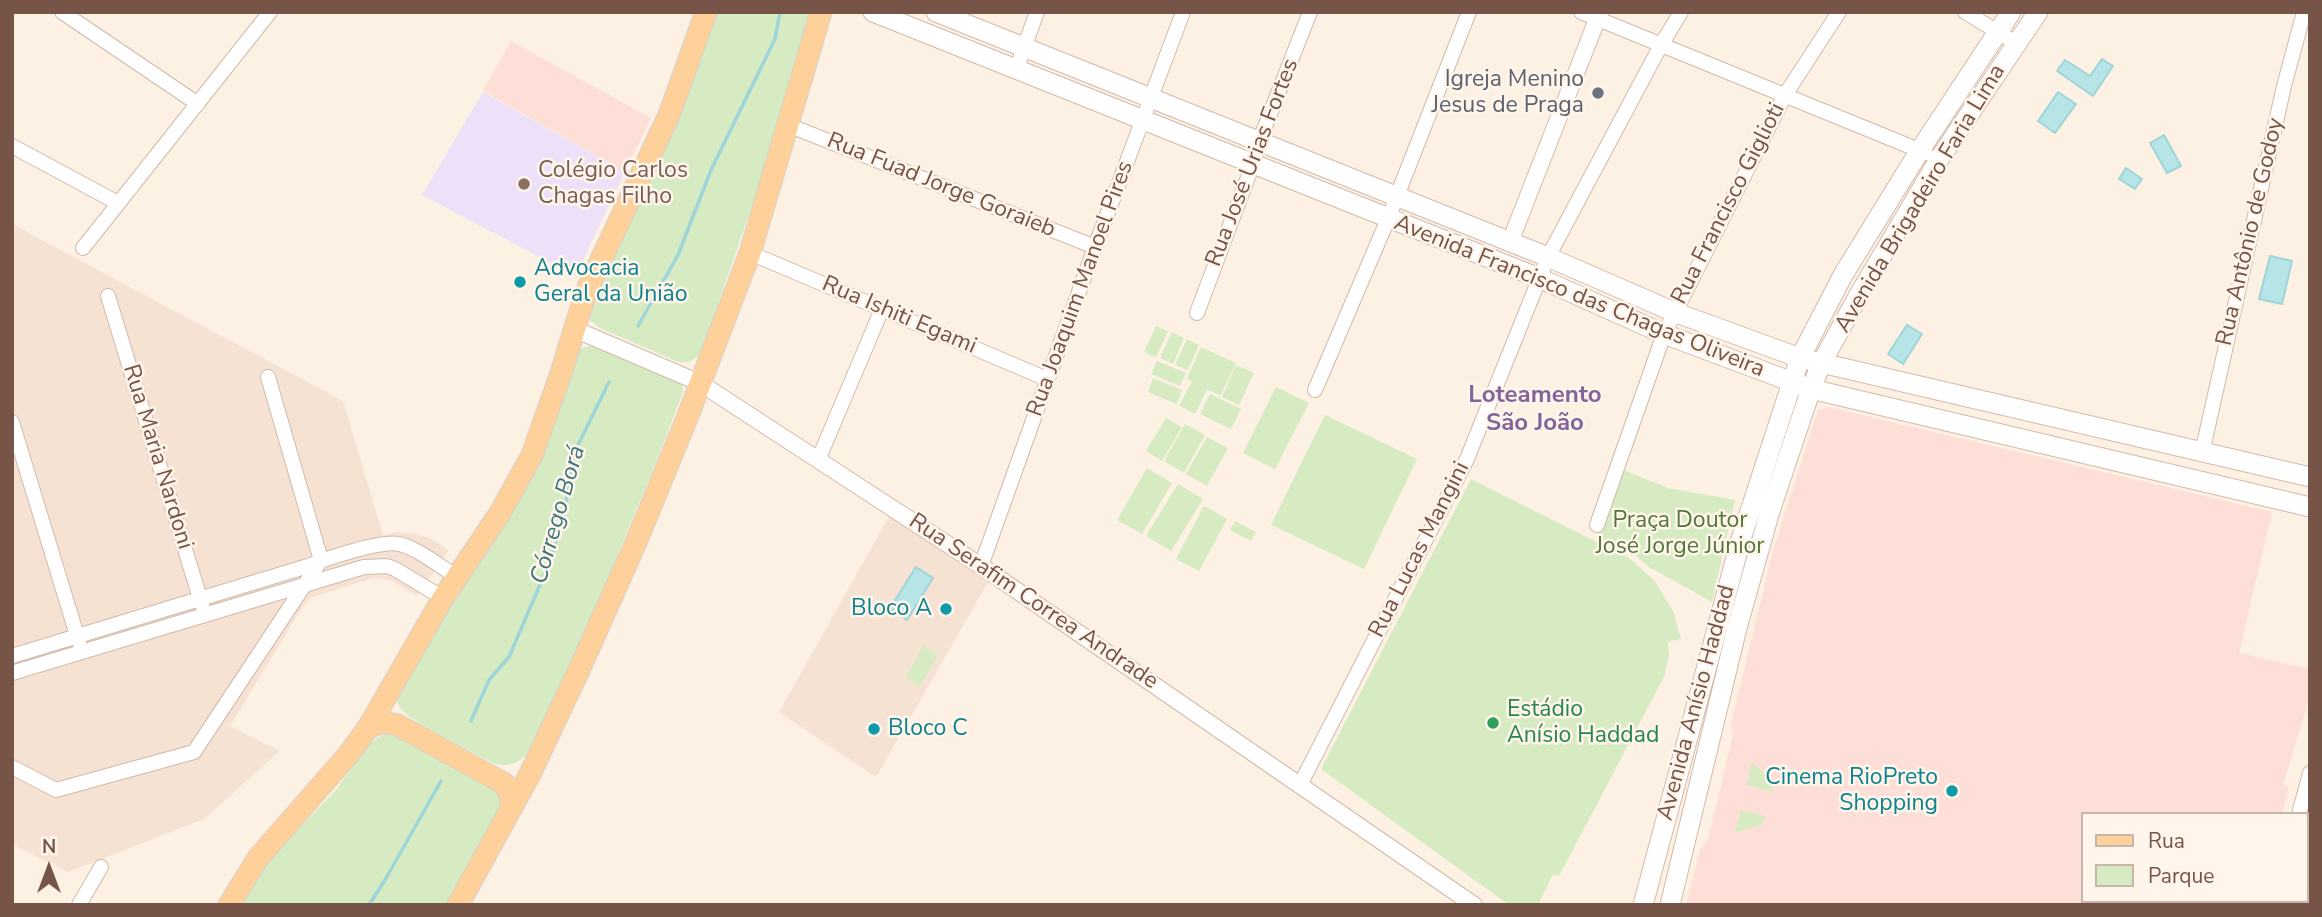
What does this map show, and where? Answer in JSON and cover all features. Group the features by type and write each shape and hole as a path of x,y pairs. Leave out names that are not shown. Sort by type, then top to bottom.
{"main road":[{"path":"229,905 258,858 348,755 368,727 443,598 500,513 531,455 561,373 586,292 668,116 706,12"},
{"path":"458,905 529,776 637,540 701,383 750,253 821,12"},
{"name":"Avenida Francisco das Chagas Oliveira","path":"873,12 1539,278 1664,334 1811,389 2310,507"},
{"name":"Avenida Francisco das Chagas Oliveira","path":"936,12 1548,257 1674,312 1800,358 2310,477"},
{"name":"Avenida Brigadeiro Faria Lima","path":"1792,382 1800,358 1843,275 1920,150 2011,12"},
{"name":"Avenida Brigadeiro Faria Lima","path":"1811,389 1821,364 1940,158 2038,12"},
{"name":"Avenida Anísio Haddad","path":"1643,905 1717,623 1749,511 1792,382"},
{"path":"1913,413 1918,387"},
{"name":"Avenida Anísio Haddad","path":"1670,905 1737,628 1770,511 1811,389"},
{"path":"2076,452 2086,426"},
{"path":"2196,480 2202,453"},
{"path":"2263,496 2270,468"},
{"path":"1717,623 1737,628"},
{"path":"388,696 390,712 398,725"},
{"path":"368,727 383,722 398,725 505,784 510,793 511,809"},
{"path":"505,784 529,776"}],"street":[{"path":"62,12 198,104"},
{"path":"83,248 270,12"},
{"path":"1016,70 1037,12"},
{"name":"Rua Joaquim Manoel Pires","path":"981,566 1095,247 1183,12"},
{"name":"Rua José Urias Fortes","path":"1197,313 1310,12"},
{"path":"1315,390 1388,219 1469,12"},
{"path":"1581,12 1599,16 1661,45 1940,158"},
{"name":"Rua Lucas Mangini","path":"1301,783 1467,459 1548,257 1681,12"},
{"name":"Rua Francisco Giglioti","path":"1597,525 1674,312 1785,95 1839,12"},
{"path":"1965,12 2016,43"},
{"name":"Rua Antônio de Godoy","path":"2202,453 2284,86 2304,12"},
{"path":"1510,242 1599,16"},
{"name":"Rua Fuad Jorge Goraieb","path":"788,125 1095,247"},
{"path":"12,146 118,203"},
{"name":"Rua Ishiti Egami","path":"750,253 1047,379"},
{"name":"Rua Maria Nardoni","path":"108,296 205,617"},
{"path":"819,458 882,309"},
{"name":"Rua Serafim Correa Andrade","path":"574,329 701,383 819,458 1301,783 1474,905"},
{"path":"268,377 321,560"},
{"path":"12,422 82,652"},
{"path":"12,656 321,560 386,543 406,547 457,577"},
{"path":"386,543 387,566"},
{"path":"12,767 56,790 194,752 321,560"},
{"path":"12,673 364,567 387,566 443,598"},
{"path":"2300,812 2309,780"},
{"path":"79,905 101,867"}],"shaded area":[{"path":"511,41 651,118 625,172 483,91"},
{"name":"Colégio Carlos Chagas Filho","path":"483,92 625,172 575,276 422,195"},
{"path":"12,224 343,401 383,535 398,532 416,534 449,550 417,596 390,580 373,578 310,598 230,726 280,751 204,819 68,872 12,844"},
{"path":"1828,407 2272,512 2239,653 2310,669 2310,697 2283,784 2289,787 2283,812 2080,812 2080,903 2257,905 1686,905 1700,849 1708,840 1733,735 1731,724 1772,554 1818,410"},
{"path":"891,513 990,579 876,777 779,712"}],"green space":[{"path":"713,12 811,12 758,188 703,348 693,360 678,362 600,328 590,320 588,310"},
{"path":"1156,326 1168,331 1156,357 1144,352"},
{"path":"1172,332 1184,338 1173,364 1160,358"},
{"path":"1187,339 1199,345 1188,370 1175,365"},
{"path":"593,345 678,380 683,392 607,580 553,703 525,756 511,764 495,764 414,720 399,706 398,696 579,349"},
{"path":"1201,347 1236,363 1221,395 1207,390 1195,414 1179,406 1192,381 1187,379"},
{"path":"1157,361 1186,373 1180,386 1151,374"},
{"path":"1236,365 1254,373 1239,405 1222,397"},
{"path":"1153,378 1182,390 1177,404 1148,392"},
{"path":"1276,387 1309,403 1275,469 1243,453"},
{"path":"1210,394 1241,409 1231,429 1200,414"},
{"path":"1325,415 1417,459 1364,569 1271,525"},
{"path":"1166,418 1182,427 1162,461 1146,451"},
{"path":"1185,424 1205,435 1184,473 1164,461"},
{"path":"1207,437 1228,448 1207,486 1186,474"},
{"path":"1147,468 1172,483 1142,534 1117,520"},
{"name":"Praça Doutor José Jorge Júnior","path":"1621,469 1668,488 1735,500 1712,602 1649,567 1631,552 1596,537"},
{"name":"Estádio Anísio Haddad","path":"1471,479 1629,558 1654,580 1673,611 1681,639 1668,642 1669,655 1664,677 1559,876 1553,874 1538,905 1509,905 1321,769"},
{"path":"1178,484 1203,499 1171,551 1146,536"},
{"path":"1204,506 1227,519 1199,571 1176,559"},
{"path":"1235,521 1256,532 1251,541 1230,530"},
{"path":"923,646 938,655 920,686 906,678"},
{"path":"384,734 394,734 493,788 501,798 499,818 447,905 242,905 265,863 336,790 369,744"},
{"path":"1752,762 1774,782 1772,792 1747,785"},
{"path":"1741,810 1765,816 1763,824 1735,833"}],"water":[{"path":"2102,59 2113,66 2093,96 2057,71 2065,60 2090,76"},
{"path":"2058,92 2076,104 2055,133 2038,121"},
{"path":"2164,135 2181,166 2167,173 2150,143"},
{"path":"2126,168 2142,179 2135,189 2119,179"},
{"path":"2270,256 2292,261 2282,304 2259,299"},
{"path":"1907,325 1922,334 1903,364 1888,354"},
{"path":"916,567 933,578 907,620 890,608"}],"waterway":[{"name":"Córrego Borá","path":"638,326 678,255 711,170 775,39 780,12"},
{"name":"Córrego Borá","path":"471,721 489,680 509,657 548,566 563,521 574,453 609,382"},
{"name":"Córrego Borá","path":"369,905 441,781"}],"place":[{"name":"Igreja Menino Jesus de Praga","path":"1598,93"},
{"name":"Colégio Carlos Chagas Filho","path":"524,184"},
{"name":"Advocacia Geral da União","path":"520,282"},
{"name":"Bloco A","path":"946,609"},
{"name":"Estádio Anísio Haddad","path":"1493,723"},
{"name":"Bloco C","path":"874,729"},
{"name":"Cinema RioPreto Shopping","path":"1952,791"}],"district":[{"name":"Loteamento São João","path":"1535,410"}]}
